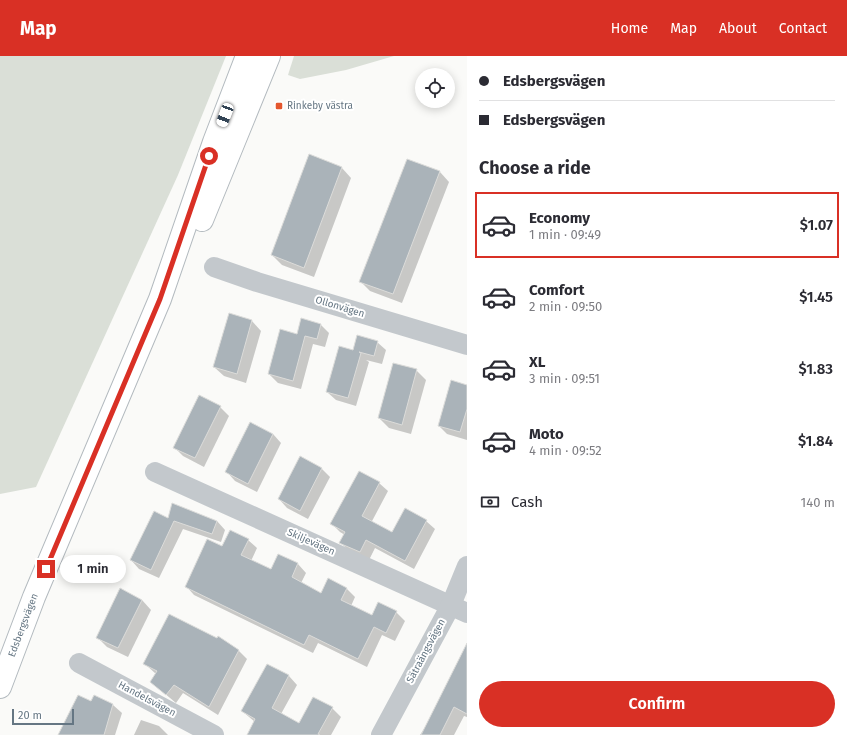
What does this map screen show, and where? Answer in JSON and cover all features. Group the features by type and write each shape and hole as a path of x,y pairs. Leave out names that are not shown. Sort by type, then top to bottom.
{"main road":[{"name":"Edsbergsvägen","path":"0,687 34,597 160,299 214,142 247,56"},
{"name":"Edsbergsvägen","path":"160,299 199,227 269,56"}],"street":[{"name":"Ollonvägen","path":"214,267 257,282 467,345"},
{"name":"Skiljevägen","path":"155,472 459,609"},
{"name":"Sätraängsvägen","path":"381,735 459,609 467,566"},
{"name":"Handelsvägen","path":"79,663 214,735"}],"shaded area":[{"path":"0,56 226,56 178,175 36,487 0,494"},
{"path":"294,56 394,56 346,70 300,79 288,75"}],"building":[{"path":"309,154 342,167 304,268 271,255"},
{"path":"407,159 440,171 393,294 359,282"},
{"path":"229,313 252,320 237,374 213,367"},
{"path":"301,318 321,324 317,339 305,336 293,381 268,374 280,329 297,334"},
{"path":"357,335 378,341 374,356 359,352 361,353 348,398 326,392 339,346 353,350"},
{"path":"393,363 417,369 402,425 378,418"},
{"path":"451,380 467,385 467,409 460,432 438,426"},
{"path":"199,395 221,406 195,458 173,448"},
{"path":"250,422 273,434 248,484 225,472"},
{"path":"300,456 322,468 300,511 278,499"},
{"path":"359,471 380,482 362,516 392,532 405,508 427,520 405,561 366,540 360,552 339,543 345,532 330,524"},
{"path":"172,503 217,521 212,534 174,521 151,570 130,560 154,511 168,518"},
{"path":"230,530 249,539 241,555 271,569 278,554 298,563 292,577 321,593 328,578 347,588 341,600 372,615 378,602 397,611 386,633 374,627 358,659 309,635 304,645 185,587 207,539 222,546"},
{"path":"120,588 142,600 118,648 96,638"},
{"path":"169,614 217,638 218,636 239,650 209,707 174,685 166,695 150,682 157,671 143,664"},
{"path":"467,643 467,714 454,707 440,735 421,735"},
{"path":"267,664 289,675 272,708 299,723 313,697 333,707 318,734 320,735 247,735 255,719 241,711"},
{"path":"78,695 91,701 94,695 113,704 104,735 58,735"}],"place":[{"name":"Rinkeby västra","path":"279,106"}],"route":[{"path":"46,569 160,299 209,156"}]}
